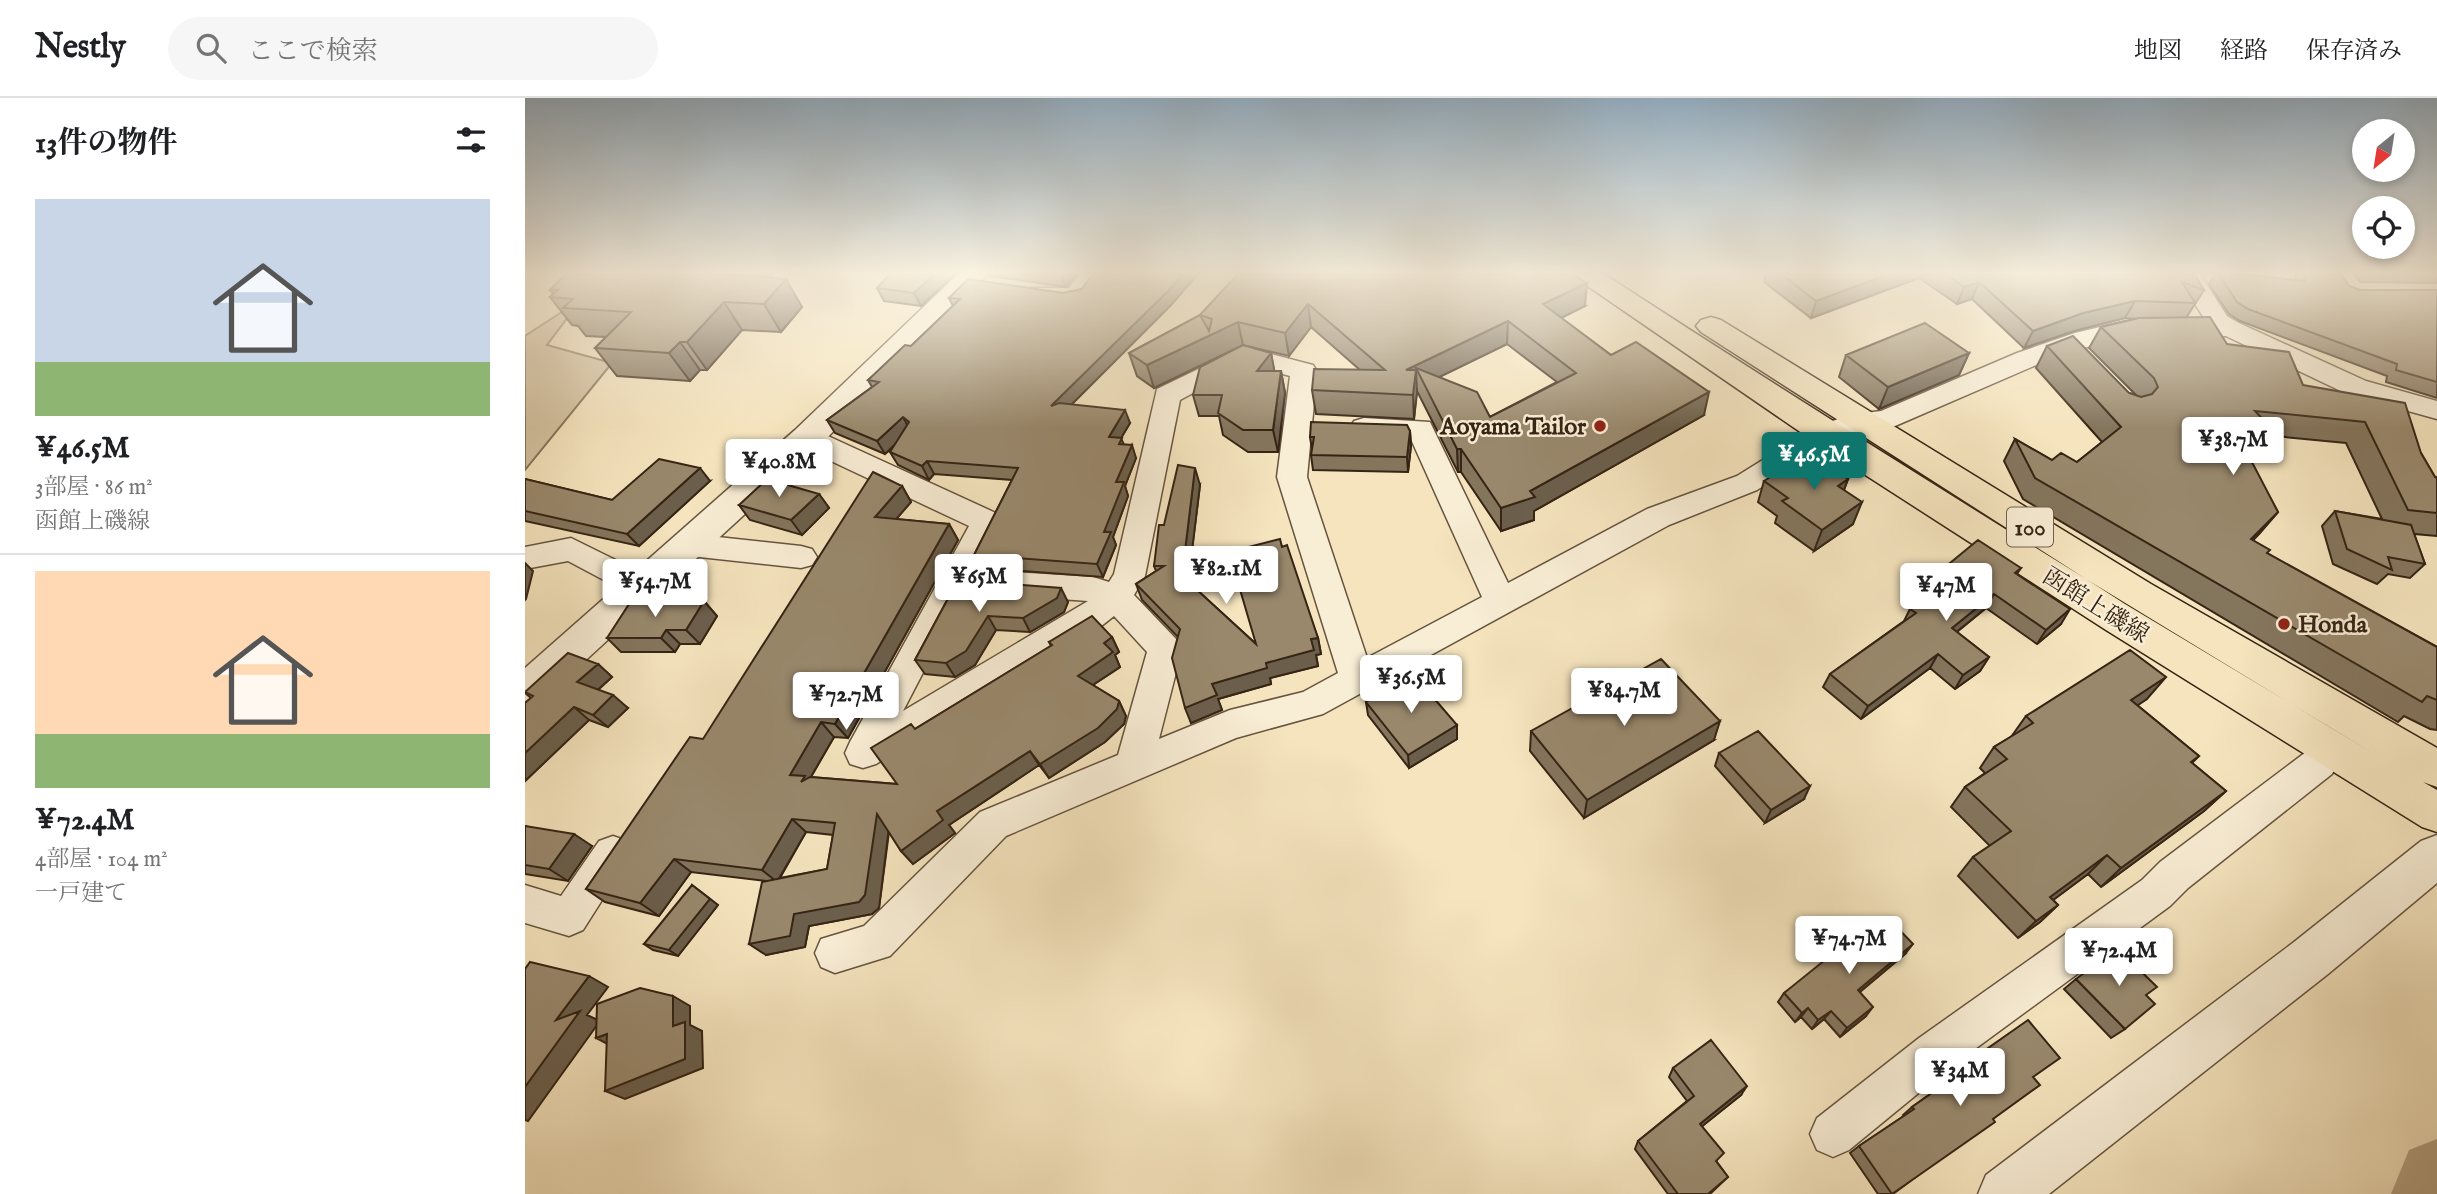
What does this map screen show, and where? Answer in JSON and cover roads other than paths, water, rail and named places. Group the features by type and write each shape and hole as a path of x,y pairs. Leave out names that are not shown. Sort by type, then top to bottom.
{"main road":[{"name":"函館上磯線","path":"1661,325 1826,434 2126,624 2437,813"},
{"name":"函館上磯線","path":"1710,325 2138,594 2437,769"}],"street":[{"path":"525,692 930,325"},
{"path":"2225,325 2334,379 2420,416"},
{"path":"835,953 876,942 993,824 1230,725 1311,704 1356,677 1657,517 1747,482 1826,434 1859,421 1885,420 2076,353 2116,330 2209,332 2229,328"},
{"path":"807,438 987,522 863,753 1083,622 1116,597 1129,576 1167,395 1244,355 1304,371 1320,425 1292,477 1356,677"},
{"path":"1320,425 1420,428 1500,601"},
{"path":"690,545 801,557"},
{"path":"525,558 571,549 643,587"},
{"path":"956,580 1093,589 1116,597 1165,649 1134,764"},
{"path":"1833,1134 1934,1053 2156,893 2174,875 2319,763 2329,747"},
{"path":"525,904 569,917 631,826"},
{"path":"2005,1194 2301,967 2437,855"}],"waterway":[{"path":"2430,1194 2437,1178"}],"place":[{"name":"Aoyama Tailor","path":"1600,426"},
{"name":"Honda","path":"2284,624"}]}
